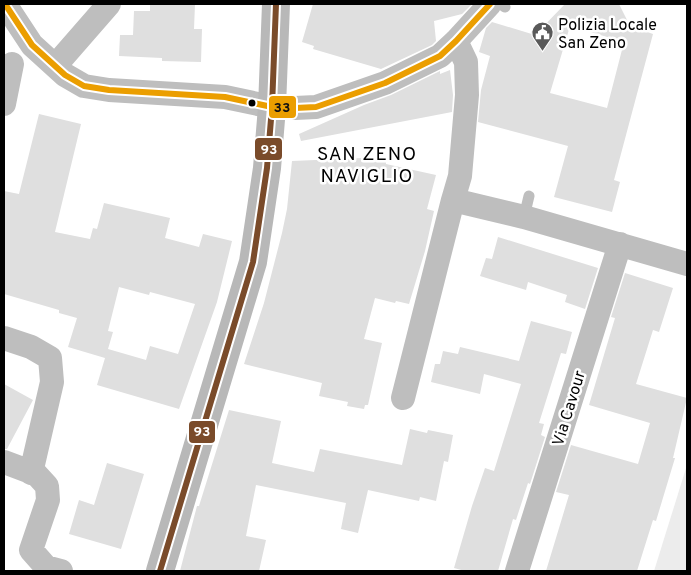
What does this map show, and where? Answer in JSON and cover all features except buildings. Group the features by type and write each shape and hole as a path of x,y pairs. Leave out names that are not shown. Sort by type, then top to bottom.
{"main road":[{"path":"160,571 253,262 267,168 272,107 276,4"}],"street":[{"path":"6,4 32,45 55,66 84,86 109,90 231,98 272,107 316,107 385,84 440,56 499,5"},
{"path":"55,66 109,4"},
{"path":"403,398 460,176 466,95 466,62 456,41"},
{"path":"4,104 8,66 32,45"},
{"path":"453,200 526,207 620,244 687,264"},
{"name":"Via Cavour","path":"517,571 620,244"},
{"path":"4,338 31,346 50,358 52,382 32,472"},
{"path":"4,462 36,474 47,486 48,500 31,550 46,567 61,571"}],"shaded area":[{"path":"687,465 687,571 654,571"}],"transit line":[{"name":"33","path":"5,4 32,45 65,75 84,86 109,90 225,97 272,107 295,108 316,107 385,83 440,56 490,4"},
{"name":"93","path":"160,571 253,262 267,168 272,107 276,4"}],"place":[{"name":"Polizia Locale San Zeno","path":"542,52"}],"district":[{"name":"SAN ZENO NAVIGLIO","path":"367,164"}]}
